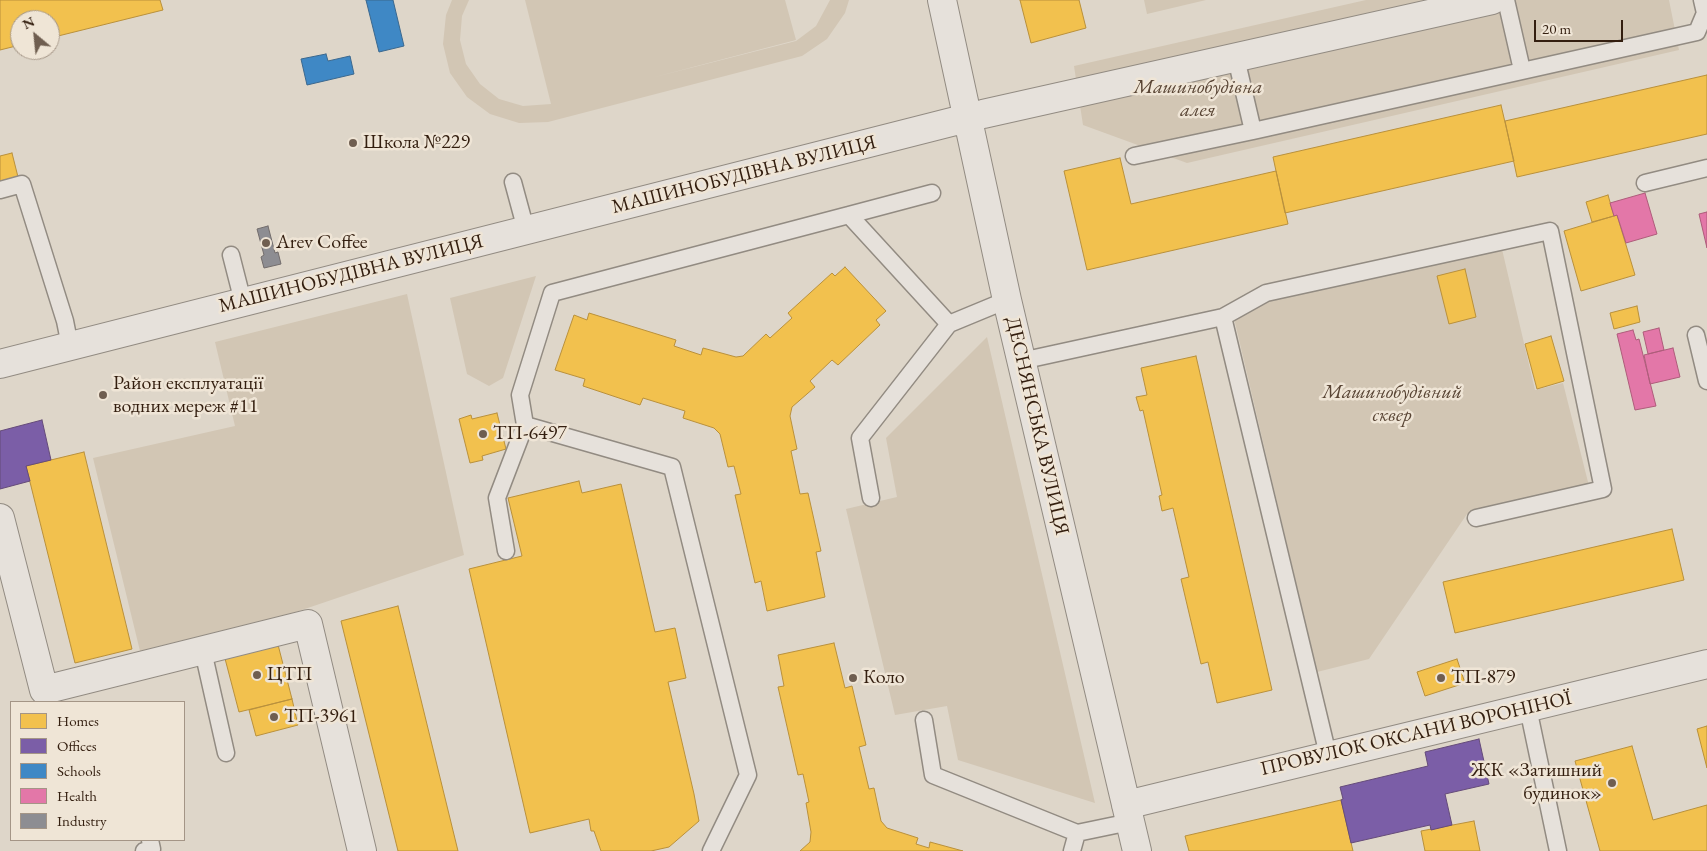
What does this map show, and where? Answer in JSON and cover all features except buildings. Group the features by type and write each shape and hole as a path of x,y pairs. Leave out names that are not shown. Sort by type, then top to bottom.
{"street":[{"name":"ДЕСНЯНСЬКА ВУЛИЦЯ","path":"942,0 1007,300 1137,851"},
{"name":"МАШИНОБУДІВНА ВУЛИЦЯ","path":"0,364 967,118 1492,0"},
{"path":"0,518 44,690 308,624 362,851"},
{"name":"ПРОВУЛОК ОКСАНИ ВОРОНІНОЇ","path":"1128,813 1328,755 1707,664"}],"lane":[{"path":"1506,0 1522,70"},
{"path":"1134,156 1697,32 1705,13 1702,0"},
{"path":"1236,58 1253,131"},
{"path":"1645,183 1707,168"},
{"path":"513,182 526,230"},
{"path":"0,190 22,184 65,321 70,346"},
{"path":"506,551 497,498 525,425 520,395 552,293 932,193"},
{"path":"849,215 949,324"},
{"path":"1022,361 1223,317 1266,293 1550,231 1603,489 1476,518"},
{"path":"231,255 243,302"},
{"path":"871,498 860,438 949,324 1007,300"},
{"path":"1223,317 1328,755"},
{"path":"1696,335 1707,381"},
{"path":"525,425 672,467 748,774 712,851"},
{"path":"203,651 226,753"},
{"path":"1528,708 1558,851"},
{"path":"924,720 933,775 1077,833 1128,813"},
{"path":"1072,851 1077,833"},
{"path":"144,851 152,849 150,841"}],"green space":[{"path":"452,0 469,0 462,16 460,40 466,64 480,84 499,99 523,106 551,104 525,0 785,0 796,40 651,78 796,41 816,26 830,0 849,0 845,13 827,39 802,56 548,122 519,123 490,114 467,97 450,73 443,44 446,15"},
{"path":"1144,0 1206,0 1147,14"},
{"name":"Машинобудівна алея","path":"1366,0 1669,0 1679,50 1187,163 1083,125 1074,66"},
{"name":"Машинобудівний сквер","path":"1501,245 1535,390 1563,383 1589,486 1467,514 1369,659 1317,672 1233,314 1268,296"},
{"path":"536,276 503,378 489,386 467,374 450,298"},
{"path":"407,294 464,555 290,614 140,651 93,458 235,426 215,342"},
{"path":"987,337 1095,803 958,760 947,706 895,715 846,509 897,497 886,438"}],"place":[{"name":"Школа №229","path":"353,143"},
{"name":"Arev Coffee","path":"266,243"},
{"name":"Район експлуатації водних мереж #11","path":"103,395"},
{"name":"ТП-6497","path":"483,434"},
{"name":"ЦТП","path":"257,675"},
{"name":"Коло","path":"853,678"},
{"name":"ТП-879","path":"1441,678"},
{"name":"ТП-3961","path":"274,717"},
{"name":"ЖК «Затишний будинок»","path":"1612,783"}]}
